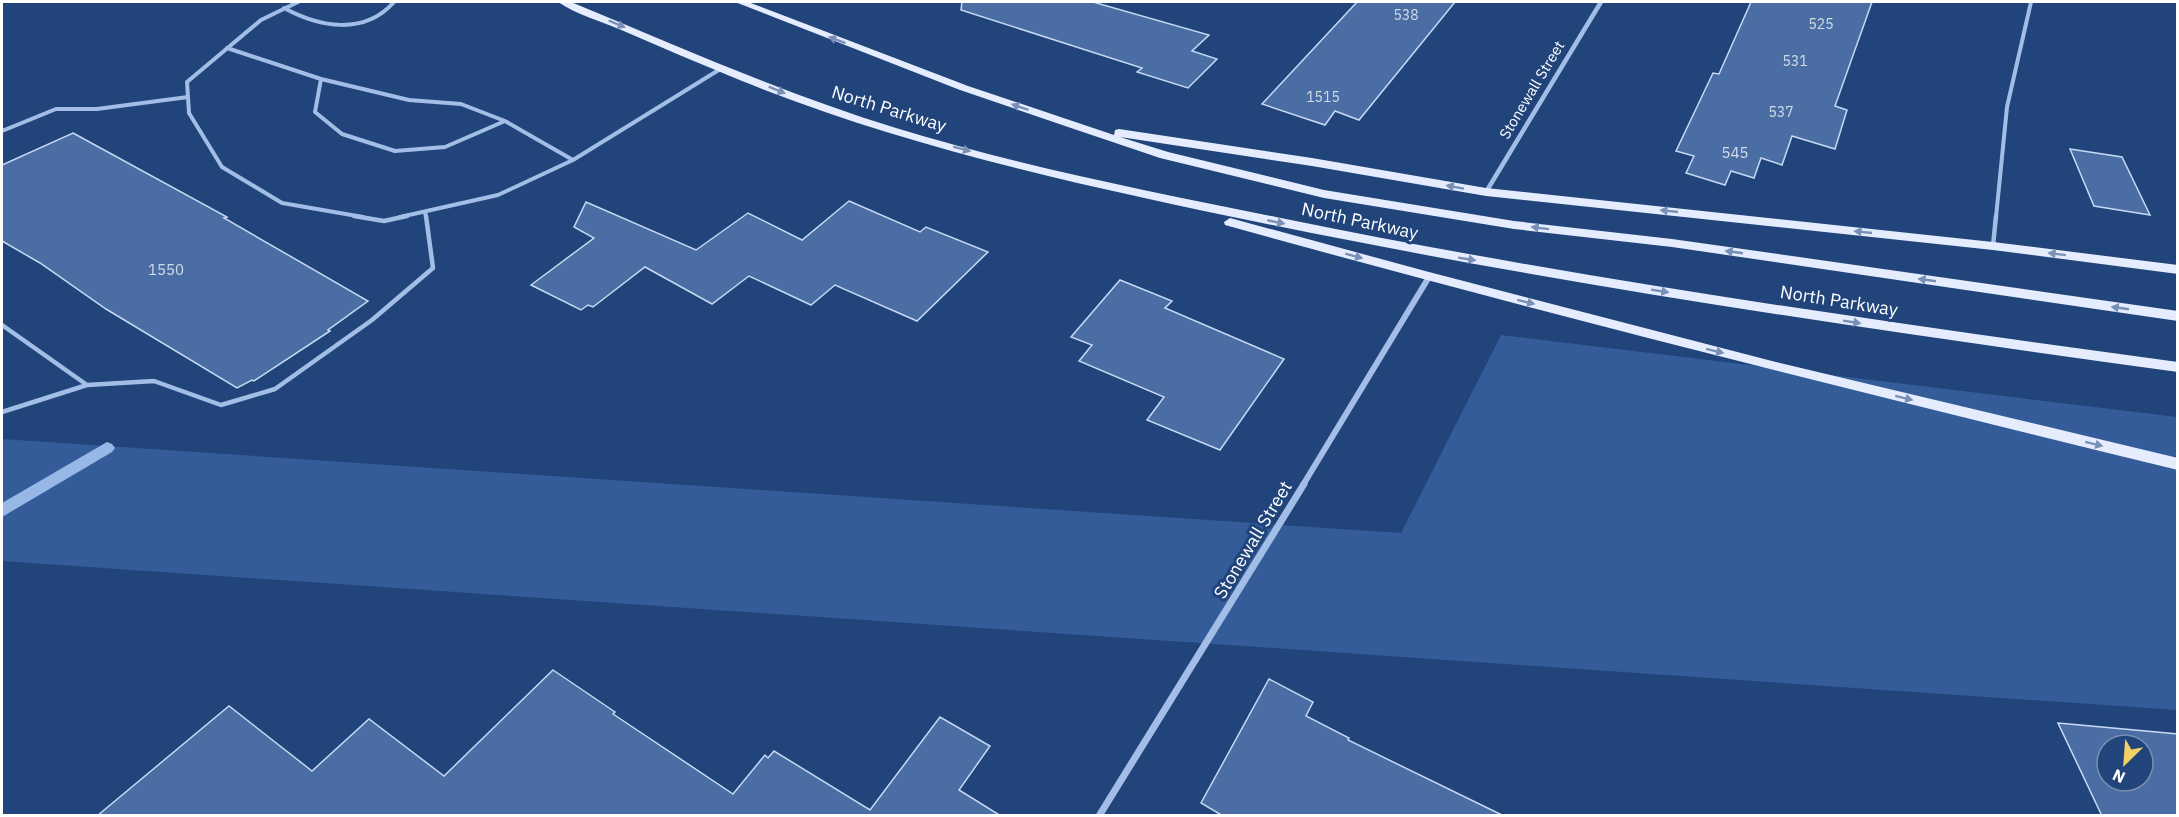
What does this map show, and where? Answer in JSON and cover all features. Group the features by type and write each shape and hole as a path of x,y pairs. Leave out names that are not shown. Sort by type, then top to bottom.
{"main road":[{"name":"North Parkway","path":"562,2 831,111 891,131 1075,179 1420,252 1889,327 2178,366"},
{"name":"North Parkway","path":"740,2 964,88 1075,126 1164,155 1242,176 1324,194 1514,225 1672,243 2178,316"},
{"path":"1075,126 1312,162 1486,192 1993,246 2178,270"},
{"path":"1075,179 1429,277 1762,363 2178,464"}],"street":[{"name":"Stonewall Street","path":"1486,192 1601,2"},
{"name":"Stonewall Street","path":"1099,816 1248,577 1429,277"}],"lane":[{"path":"298,2 261,20 187,82 189,113 222,167 282,203 384,221 498,195 573,160 723,68"},
{"path":"284,8 309,21 339,26 375,17 394,2"},
{"path":"1993,246 2007,107 2031,2"},
{"path":"227,48 321,79 409,100 460,104 505,121 573,160"},
{"path":"321,79 315,112 342,134 395,151 445,147 505,121"},
{"path":"2,131 56,109 97,110 188,97"},
{"path":"2,412 87,385 154,381 221,405 275,389 372,320 433,267 425,212"},
{"path":"2,325 87,385"}],"shaded area":[{"path":"1501,335 2177,417 2177,710 2,561 2,439 1401,533"}],"building":[{"path":"962,2 1093,2 1209,35 1192,51 1217,59 1188,88 1137,72 1142,68 961,10"},
{"path":"1357,2 1455,2 1359,120 1335,111 1325,125 1262,104"},
{"path":"1751,2 1872,2 1835,106 1847,110 1835,149 1792,136 1782,165 1761,158 1754,178 1731,171 1725,185 1686,173 1694,156 1676,151 1713,73 1719,74"},
{"path":"73,133 227,217 224,218 368,301 328,330 330,331 254,381 237,388 106,309 40,263 2,241 2,165"},
{"path":"2070,149 2122,157 2150,215 2094,206"},
{"path":"849,201 920,232 926,227 988,252 917,321 835,285 811,305 749,276 712,304 645,267 593,307 588,305 581,310 531,285 594,238 574,227 586,202 696,250 748,213 802,240"},
{"path":"1120,280 1172,301 1165,308 1284,359 1220,450 1147,420 1164,397 1079,361 1092,345 1071,337"},
{"path":"553,670 615,712 613,714 733,794 765,755 768,758 774,751 870,810 940,717 990,746 959,790 1001,816 97,816 229,706 312,771 369,719 444,776"},
{"path":"1269,679 1313,702 1306,716 1349,738 1348,740 1504,816 1223,816 1201,803"},
{"path":"2058,723 2178,734 2178,816 2102,816"}],"waterway":[{"path":"2,511 107,448"}]}
